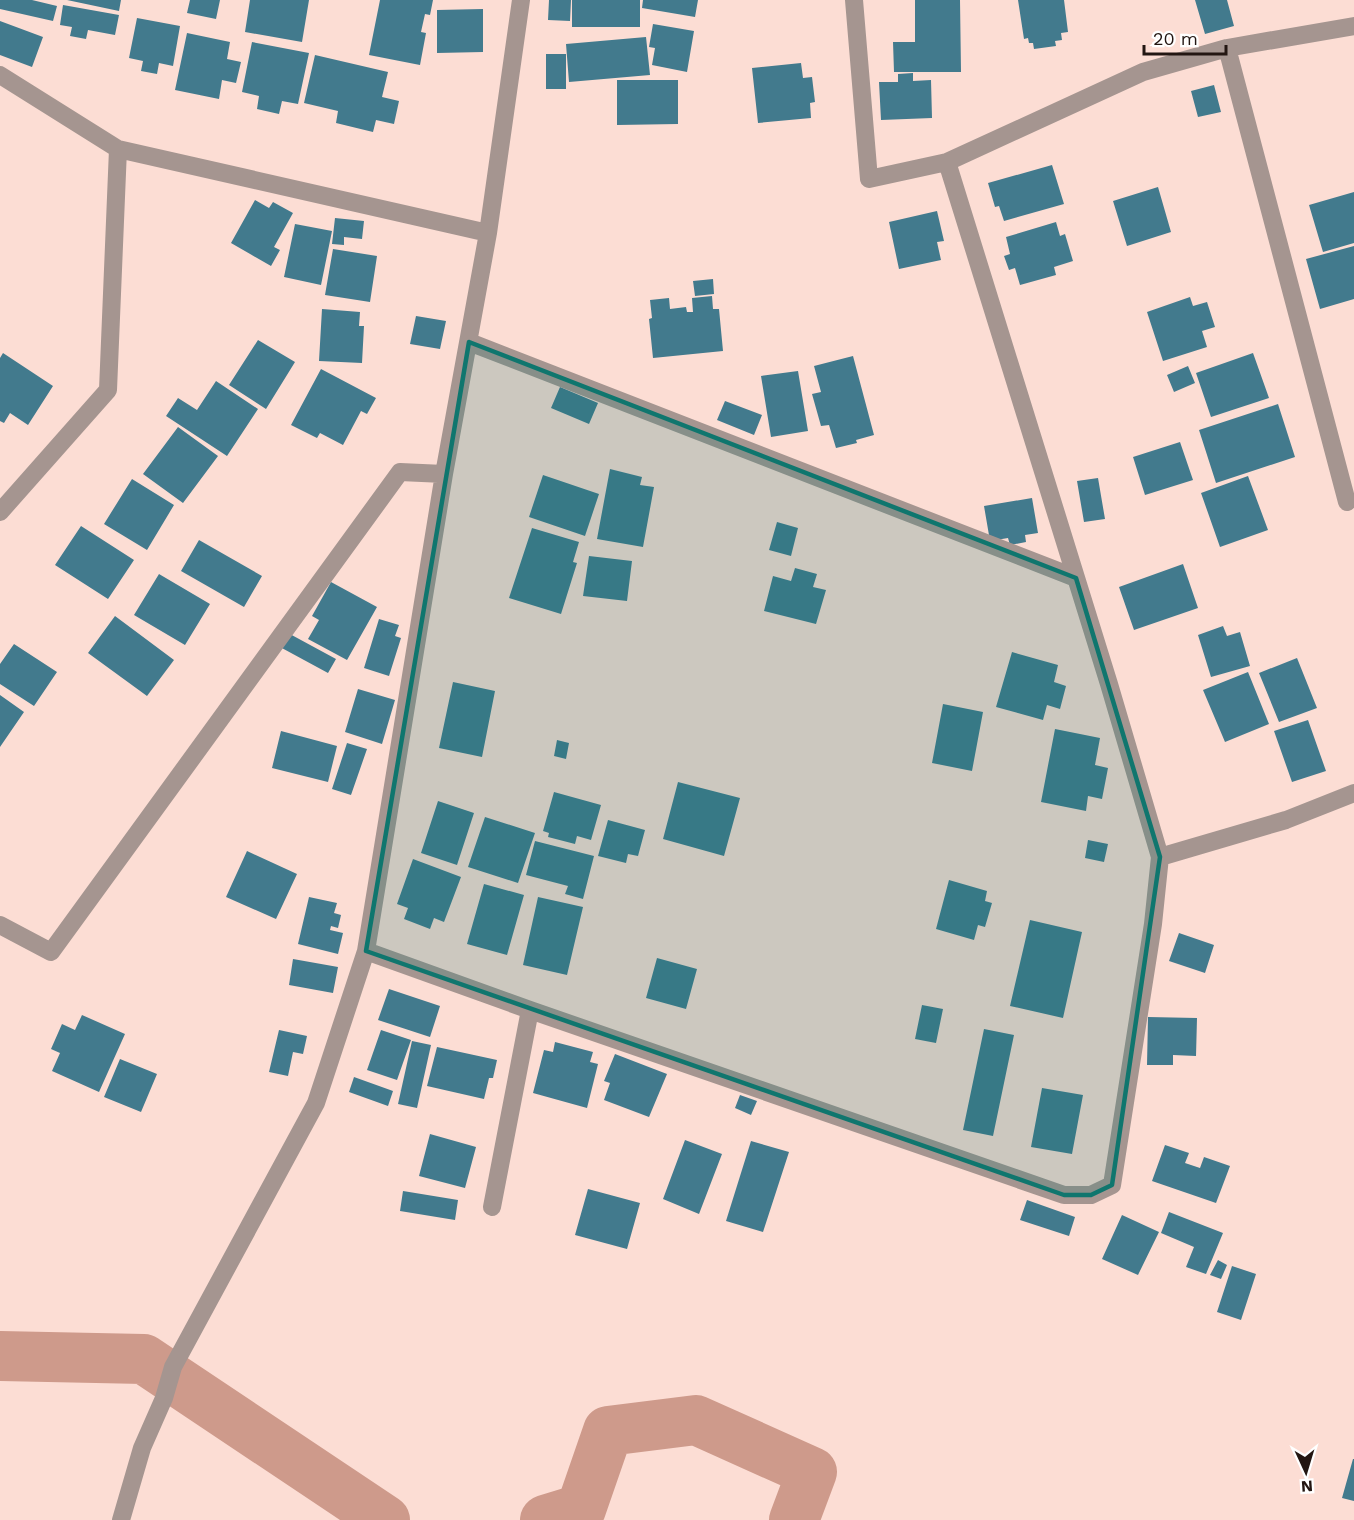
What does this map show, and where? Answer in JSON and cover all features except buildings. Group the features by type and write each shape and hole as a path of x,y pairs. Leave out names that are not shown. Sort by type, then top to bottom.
{"street":[{"path":"121,1520 142,1448 164,1398 173,1367 316,1103 366,951 444,474 488,233 521,0"},
{"path":"854,0 869,178 947,162 1143,72 1227,48 1354,26"},
{"path":"1227,48 1347,502"},
{"path":"0,75 118,148 488,233"},
{"path":"0,512 108,390 118,148"},
{"path":"366,951 1064,1195 1091,1195 1112,1185 1154,924 1160,857 947,162"},
{"path":"468,342 1076,578"},
{"path":"0,925 51,952 400,472 444,474"},
{"path":"1160,857 1286,820 1354,793"},
{"path":"492,1207 530,1010"}],"highlighted area":[{"path":"469,342 1076,578 1160,857 1112,1185 1091,1195 1064,1195 366,951"}],"waterway":[{"path":"0,1356 144,1359 385,1520"},
{"path":"545,1520 581,1509 608,1431 696,1420 812,1472 794,1520"}]}
